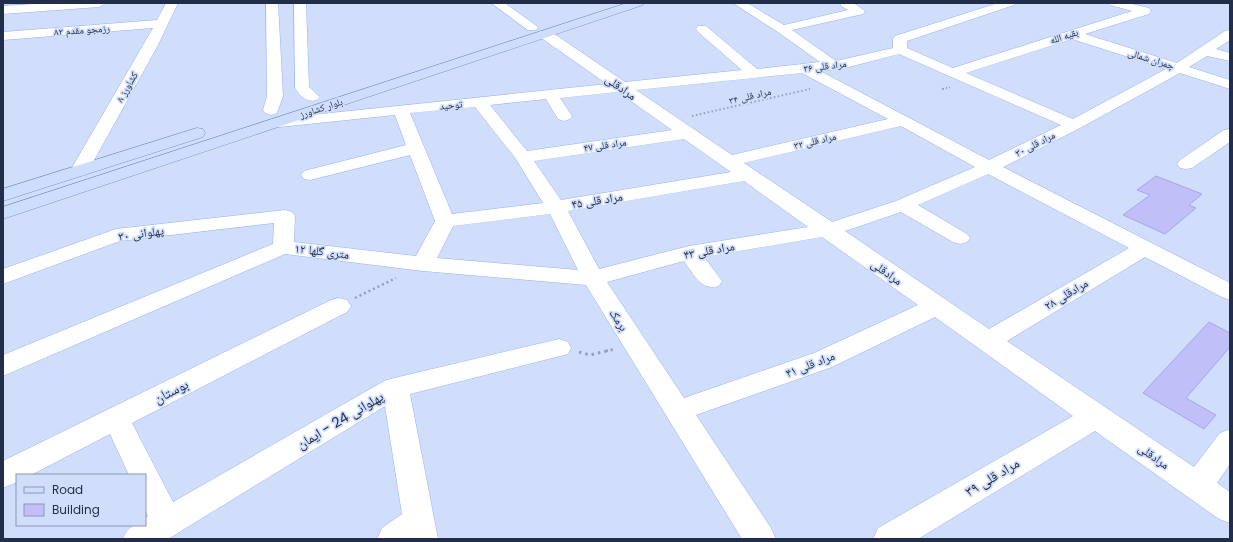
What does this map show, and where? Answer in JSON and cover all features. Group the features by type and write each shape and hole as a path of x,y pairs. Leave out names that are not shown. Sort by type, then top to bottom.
{"main road":[{"name":"بلوار کشاورز","path":"3,213 275,116 538,31 608,3"},
{"name":"بلوار کشاورز","path":"227,124 275,116 312,97 633,4"},
{"path":"3,195 212,129"}],"street":[{"path":"3,10 19,6 99,3"},
{"name":"کشاورز ۸","path":"79,171 150,47 160,24 172,3"},
{"path":"272,3 275,116"},
{"path":"300,3 302,88 312,97"},
{"name":"مرادقلی","path":"497,3 679,127 1230,509"},
{"path":"739,3 782,29 834,65"},
{"path":"782,29 859,11 845,4 850,3"},
{"path":"1010,3 900,39 900,50 1074,125"},
{"name":"بقیه الله","path":"954,72 1145,11 1114,3"},
{"name":"رزمجو مقدم ۸۲","path":"3,36 160,24"},
{"path":"702,30 755,74"},
{"path":"273,35 301,31"},
{"name":"چمران شمالی","path":"1071,34 1230,85"},
{"name":"مراد قلی ۳۰","path":"828,230 903,205 989,167 1074,125 1179,68 1229,37"},
{"name":"مراد قلی ۳۶","path":"622,88 845,64 900,50"},
{"path":"1206,50 1230,57"},
{"path":"804,68 989,167 1230,292"},
{"path":"275,91 302,85"},
{"name":"توحید","path":"275,116 401,110 622,88"},
{"path":"551,95 564,116"},
{"name":"برمک","path":"479,102 523,157 556,207 592,278 760,539"},
{"path":"401,110 445,221 423,264"},
{"name":"مراد قلی ۳۲","path":"728,161 902,121"},
{"name":"مراد قلی ۴۷","path":"523,157 679,127"},
{"path":"1186,164 1230,134"},
{"path":"310,175 416,148"},
{"name":"مراد قلی ۴۵","path":"445,221 556,207 748,175"},
{"path":"903,205 960,238"},
{"name":"پهلوانی ۳۰","path":"3,277 116,235 285,216 283,246"},
{"name":"مراد قلی ۴۳","path":"592,278 689,253 828,230"},
{"name":"۱۲ متری گلها","path":"3,366 283,246 423,264 592,278"},
{"name":"مرادقلی ۲۸","path":"988,341 1145,248"},
{"path":"689,253 711,281"},
{"name":"بوستان","path":"3,474 339,306"},
{"name":"مراد قلی ۴۱","path":"677,411 824,360 937,306"},
{"name":"پهلوانی 24 - ایمان","path":"139,539 395,387 559,348"},
{"path":"393,539 420,530 395,387"},
{"name":"مراد قلی ۳۹","path":"889,539 1096,416"},
{"path":"116,418 144,474"},
{"path":"1197,486 1230,441"},
{"path":"146,480 167,522"}],"path":[{"name":"مراد قلی ۳۴","path":"679,127 832,84"},
{"path":"339,306 423,264"},
{"path":"559,348 590,355 635,345"}],"building":[{"path":"1156,176 1202,194 1189,205 1196,208 1165,234 1123,215 1150,195 1137,190"},
{"path":"1209,322 1230,333 1230,347 1186,398 1216,415 1204,429 1143,393"}]}
